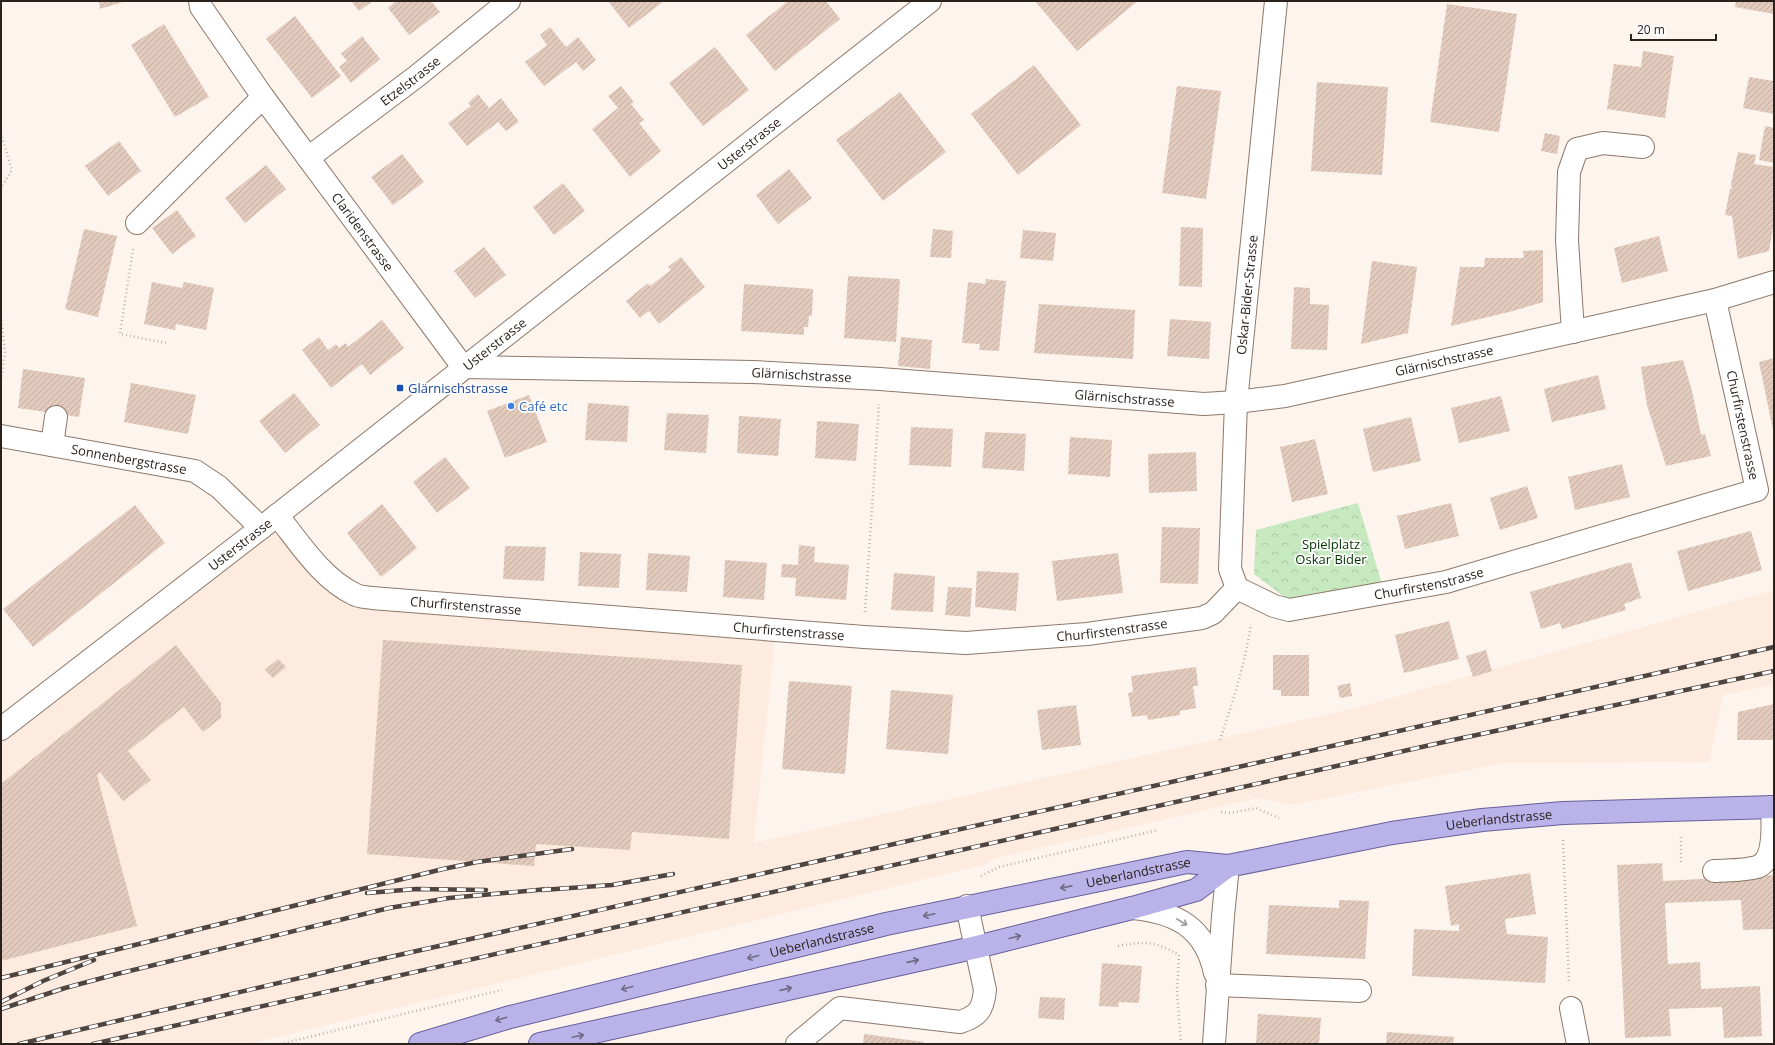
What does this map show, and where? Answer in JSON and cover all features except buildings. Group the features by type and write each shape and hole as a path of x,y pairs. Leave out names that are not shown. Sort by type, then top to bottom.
{"main road":[{"name":"Ueberlandstrasse","path":"420,1044 510,1016 886,924 967,906 1187,862 1228,866 1392,833 1482,820 1563,813 1773,807"},
{"name":"Ueberlandstrasse","path":"540,1044 977,947 1132,908 1196,890 1228,866"}],"street":[{"name":"Claridenstrasse","path":"200,1 201,7 263,97 463,367"},
{"name":"Etzelstrasse","path":"308,158 417,76 508,1"},
{"name":"Usterstrasse","path":"1,729 269,521 930,1"},
{"name":"Oskar-Bider-Strasse","path":"1237,588 1230,569 1236,402 1276,1"},
{"path":"138,223 263,97"},
{"path":"1573,332 1567,240 1569,172 1577,149 1603,144 1643,147"},
{"name":"Glärnischstrasse","path":"463,367 753,372 880,379 1204,404 1236,402 1285,396 1573,332 1715,300 1774,282"},
{"name":"Churfirstenstrasse","path":"269,521 336,584 355,595 372,598 864,637 966,643 1087,634 1202,618 1213,613 1237,588 1274,606 1290,610 1446,582 1757,490 1715,300"},
{"path":"52,445 56,417"},
{"name":"Sonnenbergstrasse","path":"1,436 195,472 269,521"},
{"path":"1714,871 1758,867 1769,860 1773,849 1773,807"},
{"path":"1214,1044 1217,985 1228,866"},
{"path":"797,1044 840,1008 960,1022 979,1012 984,1003 985,990 967,906"},
{"path":"1132,908 1160,912 1189,926 1205,945 1212,961 1217,985"},
{"path":"1217,985 1360,991"},
{"path":"1571,1008 1578,1044"}],"path":[{"path":"1,133 12,170 1,188"},
{"path":"138,223 120,334 166,343"},
{"path":"1,316 5,352 1,381"},
{"path":"864,637 880,379"},
{"path":"1220,740 1239,686 1250,630"},
{"path":"1221,812 1231,813 1256,808 1279,818"},
{"path":"1563,813 1571,1008"},
{"path":"999,867 1158,830"},
{"path":"1681,836 1681,864"},
{"path":"1118,946 1138,943 1160,944 1179,955 1177,992 1181,1044"}],"shaded area":[{"path":"277,515 336,584 776,629 754,843 1356,708 1774,590 1774,685 1723,695 1709,762 1504,763 1292,805 1258,798 996,858 983,865 248,1044 1,1044 1,729"}],"green space":[{"name":"Spielplatz Oskar Bider","path":"1358,503 1382,584 1287,599 1254,574 1256,530"}],"railway":[{"path":"19,1044 372,961 1774,647"},
{"path":"93,1044 1444,742 1774,671"},
{"path":"1,978 443,869 477,862 572,849"},
{"path":"542,890 612,885 673,874"},
{"path":"367,893 416,889 486,890"},
{"path":"1,1009 65,988 117,974 389,908 449,898 548,889"},
{"path":"1,1002 43,981 94,960"}],"place":[{"name":"Glärnischstrasse","path":"400,388"},
{"name":"Café etc","path":"511,406"}]}
